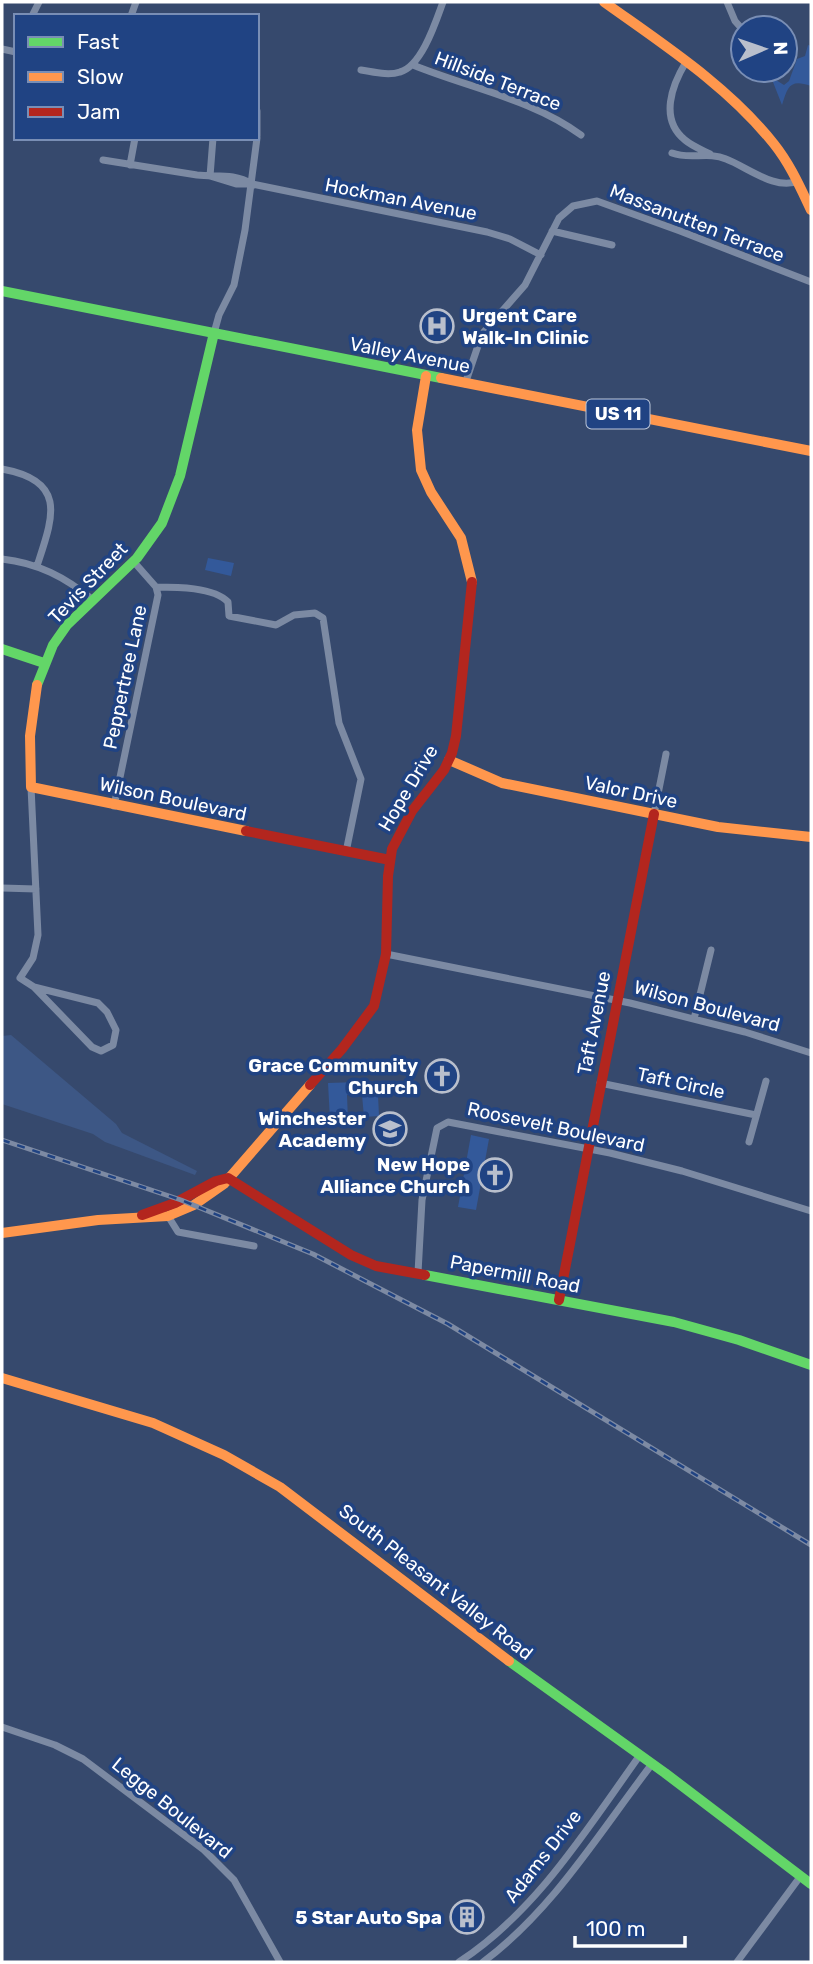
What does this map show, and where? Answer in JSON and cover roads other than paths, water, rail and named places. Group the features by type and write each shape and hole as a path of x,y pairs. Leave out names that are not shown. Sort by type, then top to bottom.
{"main road":[{"path":"604,2 686,62 757,122 775,144 810,204"},
{"name":"Valley Avenue","path":"2,291 811,451"},
{"name":"Tevis Street","path":"31,787 31,711 44,663 60,634 134,562 154,537 175,495 214,333"},
{"name":"Hope Drive","path":"228,1178 342,1049 374,1006 386,954 390,860 396,840 412,811 438,779 449,760 456,736 472,584 461,538 431,492 421,470 417,430 426,376"},
{"path":"2,649 44,663"},
{"name":"Valor Drive","path":"449,760 502,783 719,827 811,838"},
{"name":"Wilson Boulevard","path":"31,787 390,860"},
{"name":"Taft Avenue","path":"559,1300 654,814"},
{"path":"2,1233 137,1217 168,1216 216,1192 228,1178"},
{"path":"137,1217 187,1198 216,1181 228,1178"},
{"name":"Papermill Road","path":"228,1178 363,1261 376,1266 645,1315 705,1329 811,1365"},
{"name":"South Pleasant Valley Road","path":"2,1378 153,1423 224,1455 265,1478 312,1509 491,1647 811,1884"}],"street":[{"path":"413,65 420,56 443,2"},
{"path":"686,62 672,90 671,117 674,127 684,140 711,155"},
{"name":"Hillside Terrace","path":"361,71 392,74 407,70 413,65 527,106 567,125 581,135"},
{"path":"130,165 135,140"},
{"path":"210,176 214,140"},
{"name":"Tevis Street","path":"214,333 219,315 234,285 252,184 257,140"},
{"path":"672,153 725,158 782,184 798,181"},
{"name":"Hockman Avenue","path":"103,160 210,176 236,177 252,184 487,232 510,239 541,255"},
{"name":"Massanutten Terrace","path":"464,384 482,334 525,285 565,210 579,203 597,201 680,230 811,282"},
{"path":"552,231 612,245"},
{"path":"2,469 30,477 43,488 50,503 51,519 37,566"},
{"path":"2,559 37,566 66,579 93,600"},
{"name":"Peppertree Lane","path":"114,806 158,595 156,587 134,562"},
{"path":"156,587 184,588 220,595 228,601 229,616 276,625 294,615 315,613 323,618 339,723 361,779 346,852"},
{"name":"Taft Avenue","path":"654,814 666,754"},
{"name":"Tevis Street","path":"31,787 36,950 20,978 34,987"},
{"path":"2,888 36,889"},
{"path":"694,1019 712,950"},
{"name":"Wilson Boulevard","path":"386,954 617,1000 811,1053"},
{"path":"34,987 98,1003 107,1012 116,1030 113,1045 100,1051 92,1047 34,987"},
{"path":"749,1143 766,1080"},
{"name":"Taft Circle","path":"600,1083 756,1115"},
{"name":"Roosevelt Boulevard","path":"418,1273 422,1200 435,1133 438,1126 452,1122 588,1148 682,1171 811,1211"},
{"path":"168,1216 178,1232 254,1246"},
{"name":"Legge Boulevard","path":"2,1727 55,1745 83,1759 204,1850 234,1880 280,1962"},
{"name":"Adams Drive","path":"459,1962 495,1937 536,1894 640,1755"},
{"name":"Adams Drive","path":"483,1962 511,1940 547,1903 652,1764"},
{"path":"737,1962 800,1877"}],"railway":[{"path":"2,1140 181,1200 313,1254 448,1324 811,1545"}],"place":[{"name":"Urgent Care Walk-In Clinic","path":"437,326"},
{"name":"Grace Community Church","path":"442,1076"},
{"name":"Winchester Academy","path":"390,1129"},
{"name":"New Hope Alliance Church","path":"495,1175"},
{"name":"5 Star Auto Spa","path":"467,1917"}]}
